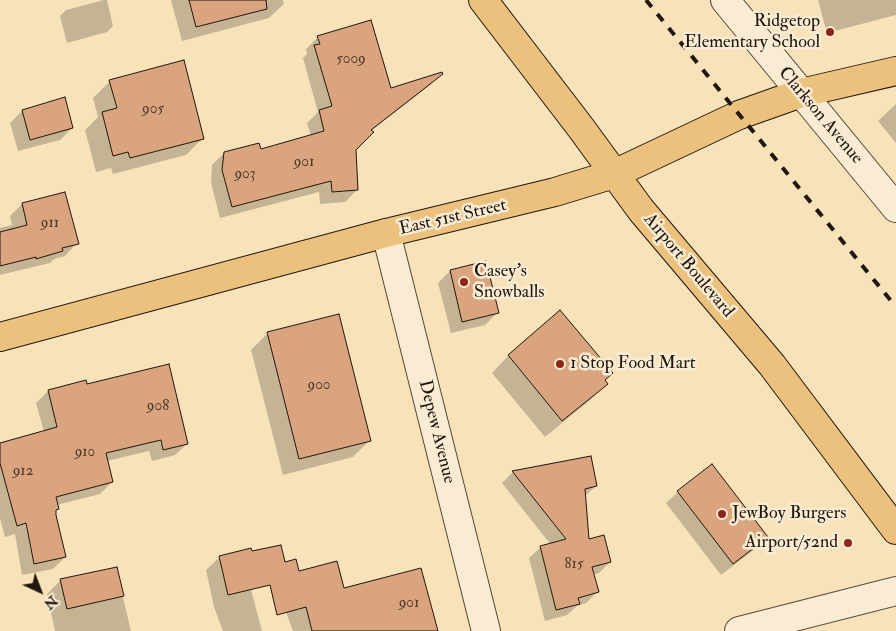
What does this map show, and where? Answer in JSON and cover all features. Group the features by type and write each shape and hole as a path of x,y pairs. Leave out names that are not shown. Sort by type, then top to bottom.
{"main road":[{"name":"Airport Boulevard","path":"483,0 641,210 772,365 896,530"},
{"name":"East 51st Street","path":"0,336 386,233 532,199 614,174 739,115 801,93 896,71"}],"street":[{"name":"Clarkson Avenue","path":"725,0 896,208"},
{"name":"Depew Avenue","path":"386,233 486,631"},
{"path":"739,631 896,591"}],"building":[{"path":"189,0 266,0 267,9 196,27"},
{"path":"371,20 391,88 442,72 443,74 371,130 374,132 356,150 358,190 332,192 331,181 232,207 222,170 224,152 259,143 261,149 324,131 319,110 332,106 314,45 320,44 317,36"},
{"path":"184,60 204,139 130,158 128,152 113,156 102,112 117,108 109,80"},
{"path":"65,97 73,128 30,140 22,110"},
{"path":"65,192 79,244 62,248 63,251 36,259 36,257 0,266 0,232 27,225 22,203"},
{"path":"486,261 499,313 462,322 450,270"},
{"name":"1 Stop Food Mart","path":"560,310 613,373 605,380 608,384 562,421 508,355"},
{"path":"339,314 371,441 299,459 267,332"},
{"path":"169,364 188,444 163,450 161,440 106,453 113,482 56,497 59,509 56,510 56,515 66,557 34,564 26,523 17,526 0,463 0,443 57,427 48,390 86,380 87,384"},
{"path":"591,456 597,486 585,489 589,539 604,535 611,562 592,567 599,592 578,598 580,604 556,610 540,546 566,539 512,471"},
{"name":"JewBoy Burgers","path":"712,464 768,537 733,564 677,491"},
{"path":"281,545 285,562 296,559 299,571 337,561 344,588 421,568 438,631 312,631 306,607 277,615 270,585 228,595 219,556 251,548 252,551"},
{"path":"117,567 124,596 67,609 60,579"}],"railway":[{"path":"646,0 896,307"}],"place":[{"name":"Ridgetop Elementary School","path":"830,32"},
{"name":"Casey's Snowballs","path":"464,282"},
{"name":"1 Stop Food Mart","path":"560,364"},
{"name":"JewBoy Burgers","path":"722,514"},
{"name":"Airport/52nd","path":"848,543"}]}
